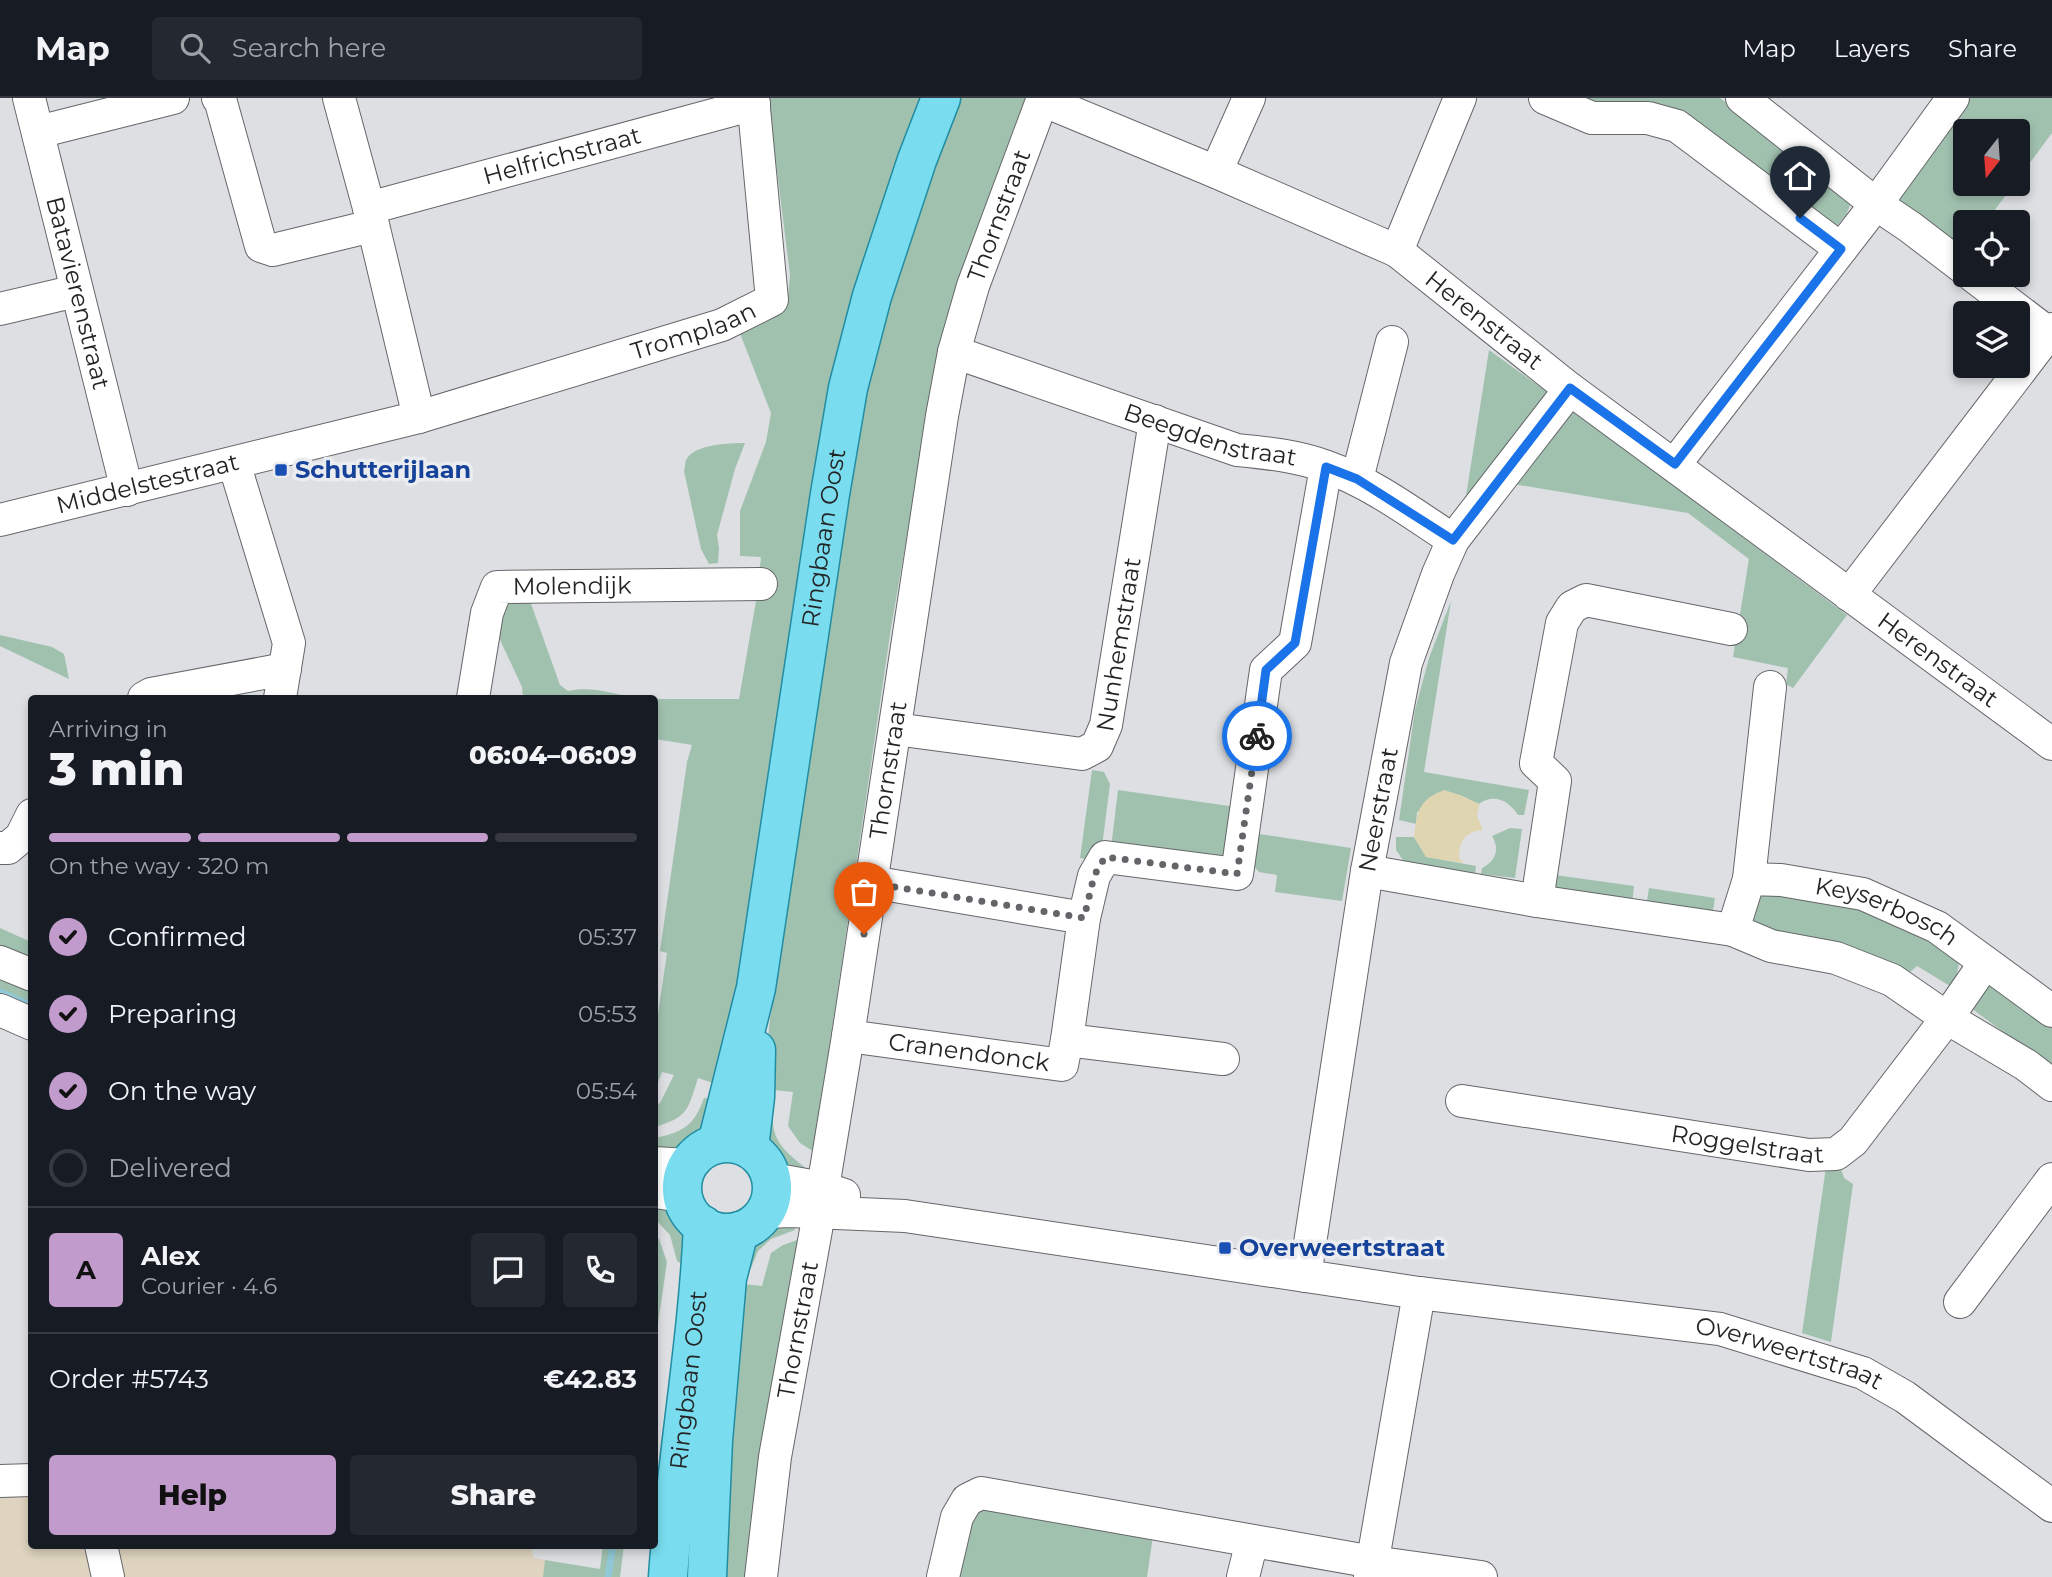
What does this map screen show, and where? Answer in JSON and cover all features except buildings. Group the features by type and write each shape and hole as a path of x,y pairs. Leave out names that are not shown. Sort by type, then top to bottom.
{"main road":[{"name":"Ringbaan Oost","path":"668,1577 680,1448 712,1186 756,988 848,388 872,296 917,160 941,98"},
{"name":"Ringbaan Oost","path":"707,1577 713,1440 727,1278 712,1186"}],"street":[{"name":"Batavierenstraat","path":"29,98 127,490"},
{"name":"Helfrichstraat","path":"218,98 261,246 273,250 370,217 753,101"},
{"path":"339,98 419,417"},
{"path":"1216,172 1250,98"},
{"path":"1397,251 1460,98"},
{"path":"1545,98 1592,118 1648,118 1677,126 1841,249"},
{"path":"1742,98 1876,204 1953,261"},
{"path":"1675,464 1876,204 1952,98"},
{"path":"38,132 163,99"},
{"name":"Herenstraat","path":"1042,99 1397,251 1570,388 2052,744"},
{"name":"Thornstraat","path":"768,1576 775,1457 848,1036 942,416 954,352 973,286 1042,99"},
{"name":"Tromplaan","path":"419,417 722,325 772,300 753,101"},
{"path":"1849,594 2051,333 1988,287"},
{"path":"0,309 76,291"},
{"path":"1357,479 1392,342"},
{"name":"Beegdenstraat","path":"954,352 1237,450 1284,455 1326,467 1357,479 1453,540"},
{"name":"Neerstraat","path":"1305,1276 1367,871 1406,663 1453,540 1570,388"},
{"name":"Middelstestraat","path":"0,520 419,417"},
{"name":"Nunhemstraat","path":"895,729 1082,754 1097,746 1106,725 1155,421"},
{"path":"149,695 283,684 289,643 234,463"},
{"name":"Cranendonck","path":"848,1036 1062,1065 1068,1040 1084,918 1094,876 1105,857 1237,874 1266,670 1295,643 1326,467"},
{"name":"Molendijk","path":"473,695 487,613 497,587 761,584"},
{"path":"1537,901 1555,781 1536,764 1562,624 1572,607 1586,600 1731,629"},
{"path":"1733,930 1749,879 1770,687"},
{"path":"0,848 8,848 21,836 28,823"},
{"path":"1367,871 1537,901 1733,930 1771,947 1836,958 1892,980 2026,1065 2052,1085"},
{"name":"Keyserbosch","path":"1749,879 1781,880 1863,894 1937,927 2052,1011"},
{"path":"871,883 1084,918"},
{"path":"0,962 28,973"},
{"name":"Roggelstraat","path":"1462,1101 1809,1155 1836,1154 1853,1141 1985,963"},
{"path":"0,1010 28,1022"},
{"path":"1068,1040 1223,1059"},
{"path":"1961,1302 2052,1179"},
{"name":"Overweertstraat","path":"712,1186 821,1200 905,1216 1419,1293 1720,1329 1863,1373 1905,1397 2052,1506"},
{"path":"1372,1569 1419,1293"},
{"path":"0,1481 28,1480"},
{"path":"943,1577 957,1517 967,1500 981,1493 1252,1541 1372,1569 1481,1577"},
{"path":"1243,1577 1252,1541"},
{"path":"102,1549 108,1577"}],"shaded area":[{"path":"0,1471 28,1471 28,1549 531,1549 534,1558 545,1560 545,1577 0,1577"}],"green space":[{"path":"768,98 925,98 722,1086 698,1078 685,1111 674,1120 658,1126 658,1104 674,1075 662,1072 658,1082 658,1014 667,953 660,951 687,762 692,745 658,739 658,699 739,699 761,557 740,556 740,511 766,442 771,413 739,331 787,308 790,275"},
{"path":"954,98 1034,98 983,214 951,316 928,414 891,628 814,1152 800,1143 788,1126 793,1092 763,1089 781,906 852,440 891,278"},
{"path":"1566,98 1720,98 1853,198 1846,215 1834,229 1687,123 1587,107"},
{"path":"1961,98 2052,98 2052,133 2030,163 2030,119 1953,119 1953,196 2005,196 1995,210 1953,210 1953,242 1889,195"},
{"path":"1489,350 1550,394 1463,515"},
{"path":"1568,407 1847,615 1793,688 1786,684 1788,668 1733,657 1749,559 1688,513 1513,484"},
{"path":"745,443 717,535 718,563 709,564 701,549 684,471 686,461 690,455 704,448"},
{"path":"502,598 530,601 560,685 568,691 593,690 622,695 523,695 522,687 496,631"},
{"path":"1451,601 1424,772 1529,790 1524,815 1518,815 1501,800 1490,799 1479,804 1460,795 1417,812 1416,824 1399,820 1415,710 1429,658"},
{"path":"0,635 52,647 64,654 69,679 0,646"},
{"path":"1092,770 1104,772 1110,784 1102,847 1089,859 1080,858"},
{"path":"1118,790 1236,807 1230,852 1210,864 1111,848"},
{"path":"1510,828 1522,829 1515,878 1481,874 1482,868 1491,862 1495,854 1496,846 1492,836"},
{"path":"1253,833 1351,848 1342,901 1275,892 1277,875 1259,872 1248,860"},
{"path":"1396,837 1414,837 1427,857 1476,866 1475,875 1405,863 1396,850"},
{"path":"1555,875 1634,886 1632,905 1552,894"},
{"path":"1649,888 1715,898 1712,917 1646,907"},
{"path":"1762,891 1881,913 1918,929 1959,962 1957,974 1950,986 1917,966 1909,973 1780,941 1752,922 1755,896"},
{"path":"0,928 28,941 28,964 0,951"},
{"path":"0,976 28,989 28,1014 0,1002"},
{"path":"1989,982 2052,1027 2052,1068 1971,1008"},
{"path":"704,1098 719,1099 701,1138 679,1151 658,1153 658,1137 680,1130 696,1115"},
{"path":"769,1108 779,1142 808,1170 781,1167 764,1143"},
{"path":"1839,1163 1844,1178 1853,1184 1831,1342 1802,1333 1826,1167"},
{"path":"658,1201 676,1208 690,1233 683,1265 677,1261 670,1235 658,1222"},
{"path":"795,1225 795,1230 771,1239 758,1251 749,1273 741,1276 752,1235 765,1226"},
{"path":"658,1238 667,1262 658,1324"},
{"path":"800,1239 753,1577 719,1577 733,1283 762,1286 771,1253"},
{"path":"969,1506 1153,1536 1147,1577 957,1577"},
{"path":"602,1549 624,1549 620,1577 543,1577 545,1560 600,1569"}],"sand":[{"path":"1444,790 1479,804 1477,816 1483,830 1472,832 1462,842 1459,858 1464,863 1426,857 1414,837 1420,808 1429,798"}],"waterway":[{"path":"0,992 28,1004"},
{"path":"608,1577 612,1549"}],"way so far":[{"path":"864,934 871,883 1084,918 1094,876 1105,857 1237,874 1257,736"}],"place":[{"name":"Schutterijlaan","path":"281,470"},
{"name":"Overweertstraat","path":"1225,1248"}],"route":[{"path":"1257,736 1266,670 1295,643 1326,467 1357,479 1453,540 1570,388 1675,464 1841,249 1800,218"}]}
